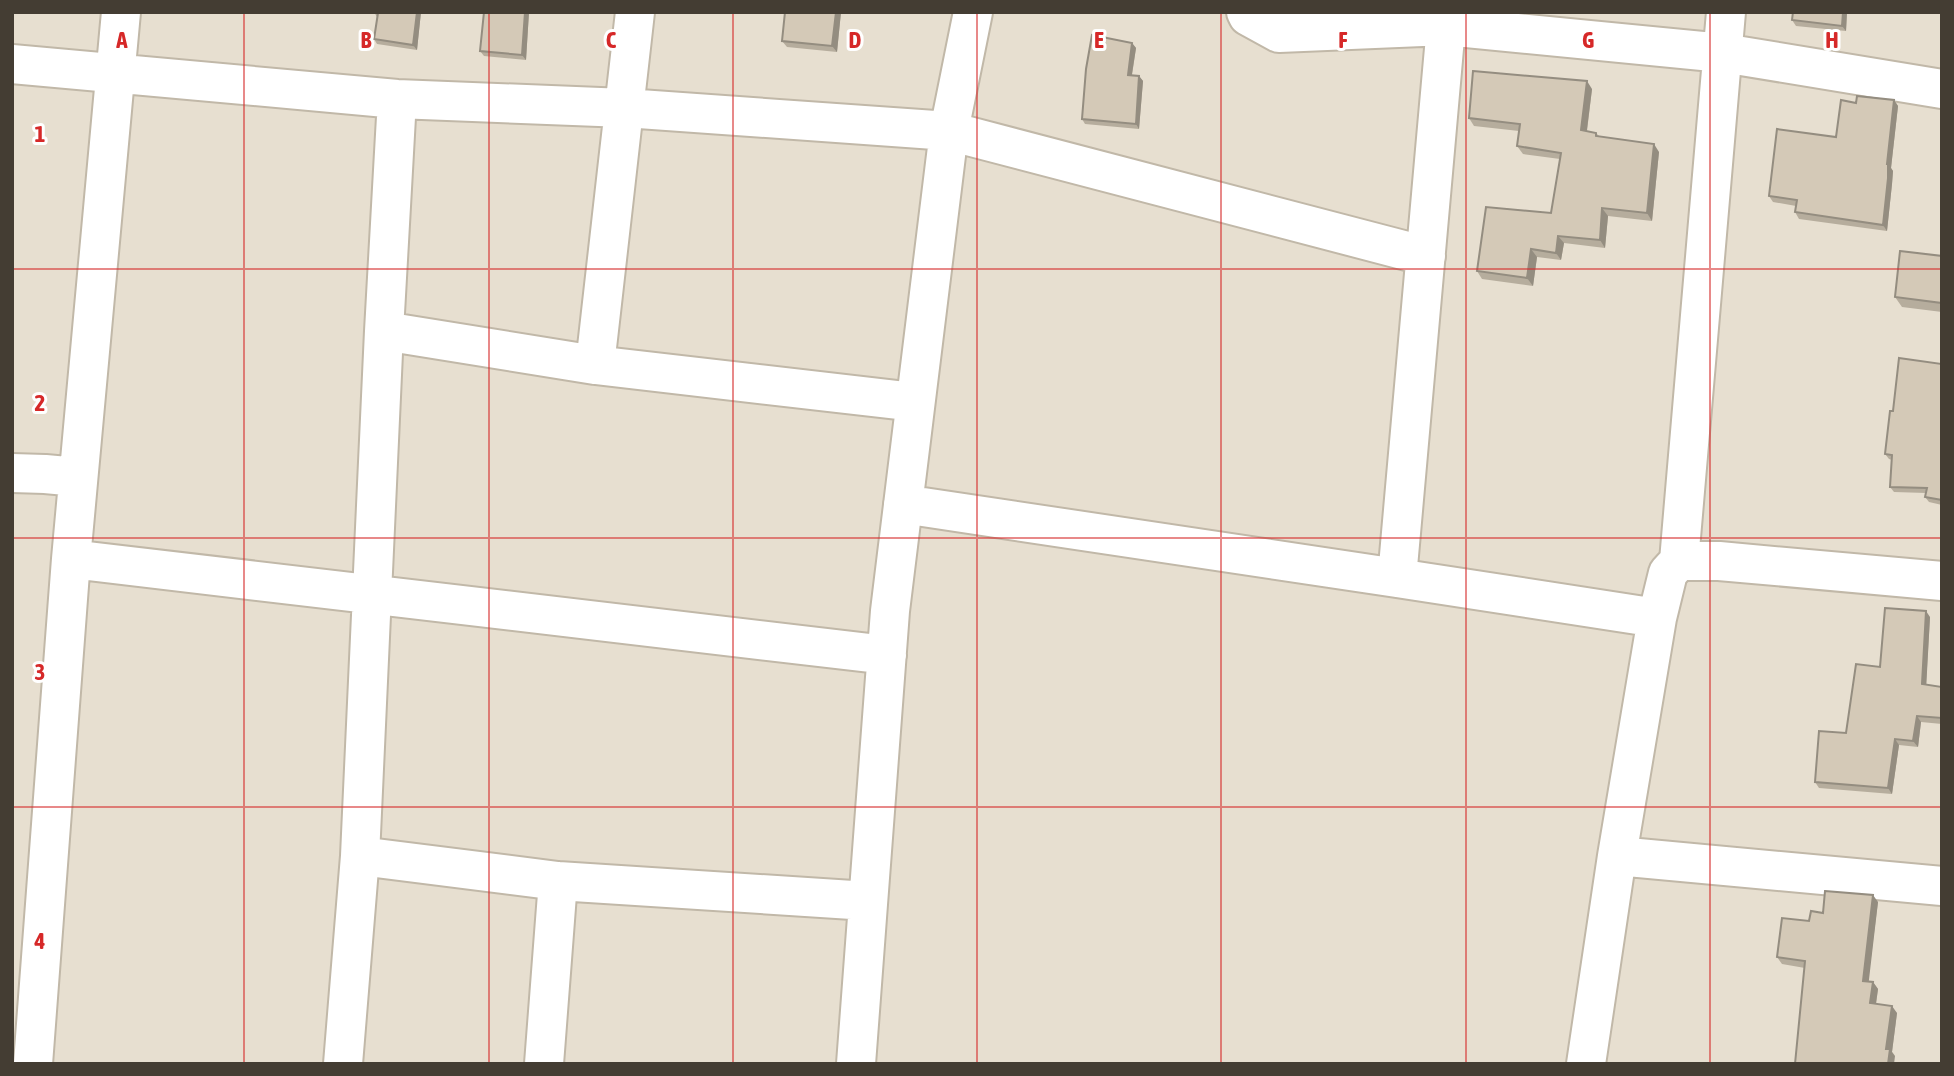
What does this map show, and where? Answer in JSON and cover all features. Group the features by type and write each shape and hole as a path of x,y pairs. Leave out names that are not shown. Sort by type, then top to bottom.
{"street":[{"path":"33,1064 71,559 121,12"},
{"path":"595,365 635,12"},
{"path":"856,1064 890,611 949,131 974,12"},
{"path":"1245,12 1279,33 1446,26 1723,53 1942,89"},
{"path":"1586,1064 1657,618 1668,573 1679,561 1726,12"},
{"path":"1397,578 1446,26"},
{"path":"12,64 397,99 625,108 949,131 1426,257"},
{"path":"343,1064 360,856 397,99"},
{"path":"384,331 595,365 915,402"},
{"path":"12,473 78,477"},
{"path":"903,504 1657,618"},
{"path":"71,559 887,655"},
{"path":"1679,561 1719,561 1942,581"},
{"path":"360,856 558,881 868,901"},
{"path":"1617,856 1942,886"},
{"path":"544,1064 558,881"}],"shaded area":[{"path":"12,12 1942,12 1942,1064 12,1064"}],"building":[{"path":"374,12 417,12 413,45 374,39 378,13"},
{"path":"484,12 525,12 522,55 480,51"},
{"path":"785,12 836,12 832,46 782,41"},
{"path":"1793,12 1843,12 1842,26 1792,20"},
{"path":"1092,35 1132,43 1128,75 1139,76 1136,124 1082,119"},
{"path":"1473,71 1587,81 1581,130 1596,133 1596,136 1654,144 1647,213 1602,208 1600,240 1558,236 1556,253 1531,249 1527,278 1477,271 1486,207 1551,213 1561,153 1517,146 1520,124 1469,118"},
{"path":"1857,96 1894,100 1883,225 1795,212 1797,200 1769,196 1777,129 1836,137 1841,100 1856,103"},
{"path":"1900,251 1942,256 1942,303 1895,297"},
{"path":"1899,358 1942,364 1942,500 1925,497 1927,488 1890,487 1892,455 1885,454"},
{"path":"1885,608 1926,611 1922,684 1942,687 1942,718 1917,716 1913,741 1895,739 1888,788 1815,782 1819,731 1846,733 1856,664 1880,667"},
{"path":"1825,891 1873,895 1863,981 1873,982 1870,1003 1892,1006 1886,1049 1890,1049 1888,1064 1795,1064 1805,961 1777,957 1782,918 1809,921 1811,911 1823,913"}]}
